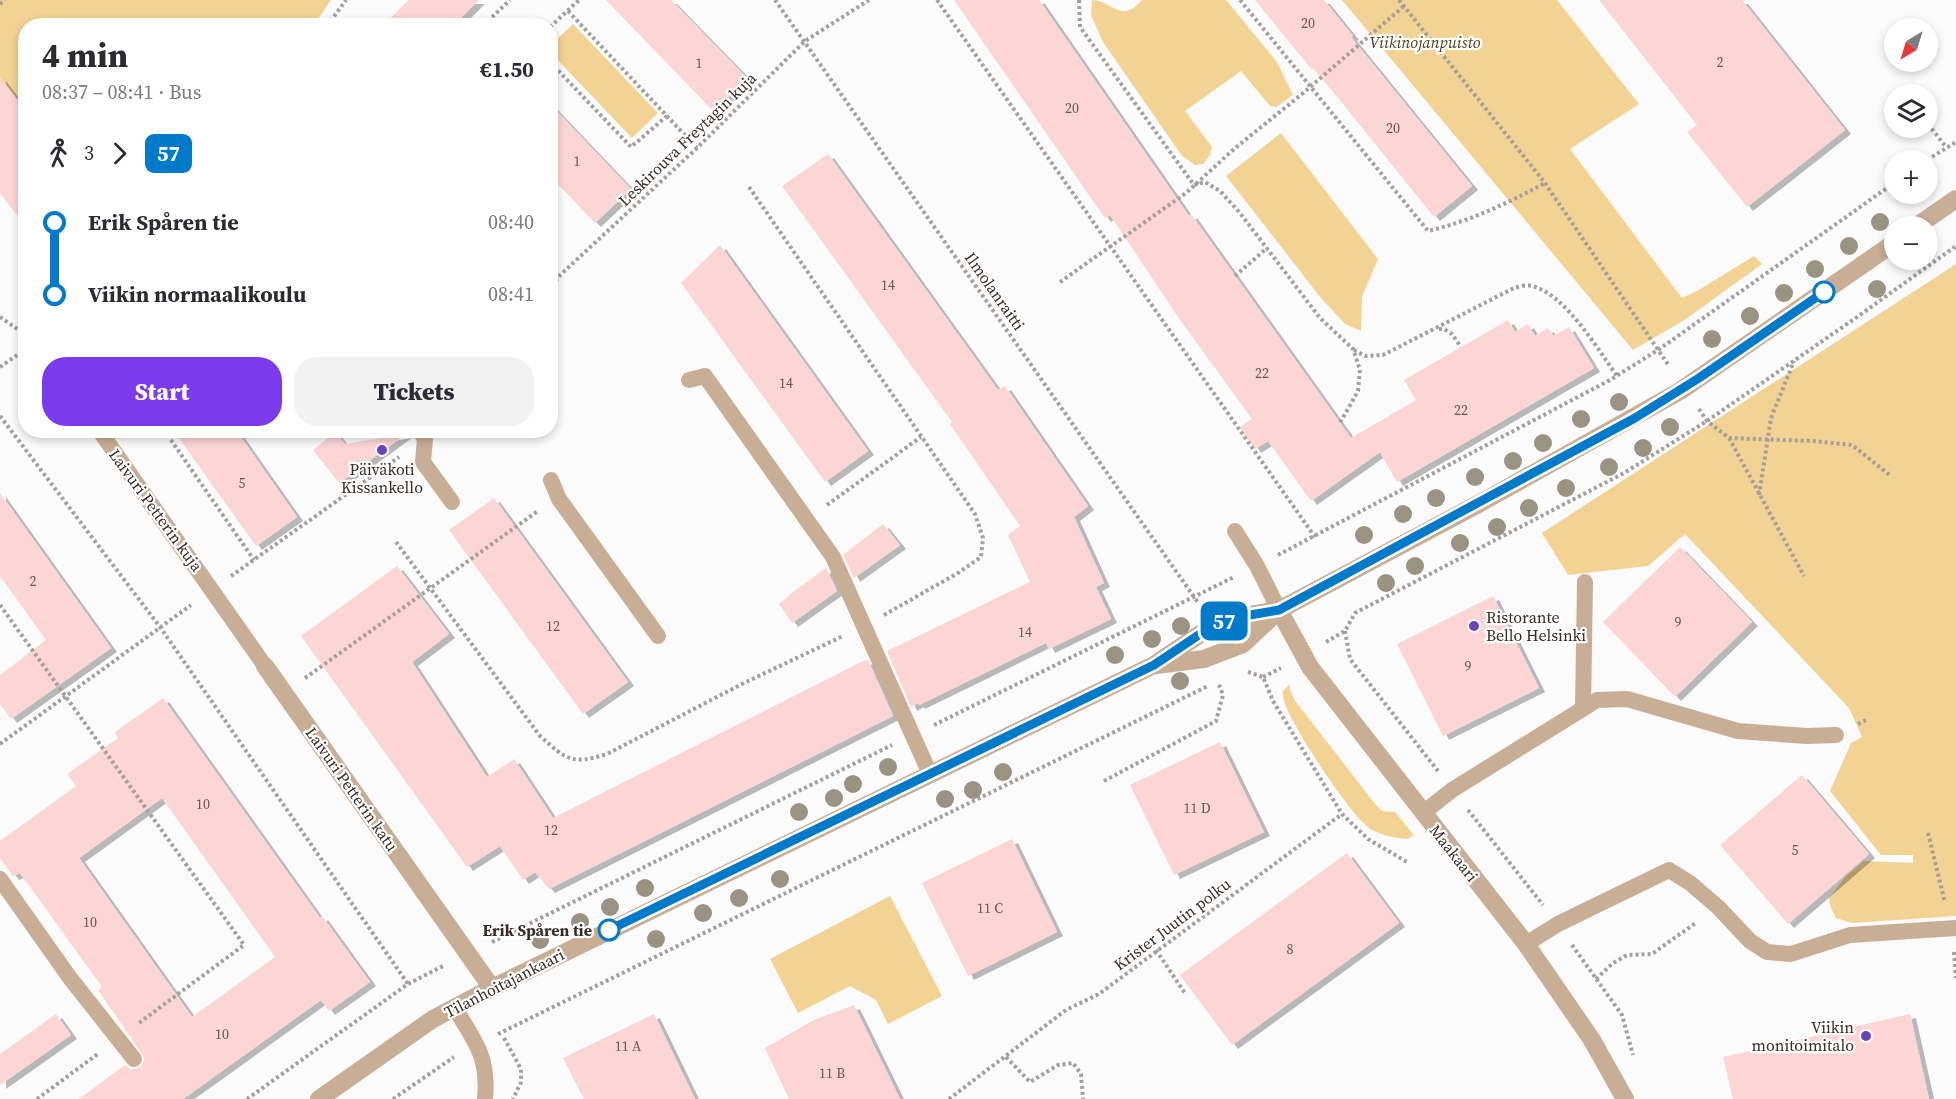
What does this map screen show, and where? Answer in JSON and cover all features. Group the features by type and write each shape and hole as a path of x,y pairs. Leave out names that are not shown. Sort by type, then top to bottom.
{"street":[{"path":"1931,216 1956,199"},
{"name":"Tilanhoitajankaari","path":"1154,665 1204,659 1243,644 1279,610 1635,418 1722,363 1884,250"},
{"name":"Tilanhoitajankaari","path":"319,1099 398,1042 454,1007 1154,665 1212,626 1232,618 1279,610"},
{"name":"Maakaari","path":"1279,610 1306,662 1526,944 1592,1041 1625,1099"},
{"name":"Laivuri Petterin katu","path":"265,666 492,988"}],"lane":[{"path":"689,380 705,376 833,557 930,774"},
{"name":"Laivuri Petterin kuja","path":"105,438 212,590"},
{"path":"424,438 423,462 452,502"},
{"path":"551,480 558,496 658,636"},
{"path":"1235,531 1257,566 1279,610"},
{"path":"1583,708 1585,582"},
{"name":"Laivuri Petterin katu","path":"212,590 265,666"},
{"path":"1423,813 1452,790 1597,700 1627,699 1738,731 1807,736 1836,735"},
{"path":"1526,944 1558,924 1669,870 1690,883 1750,941 1767,952 1791,954 1850,935 1954,928"},
{"path":"0,879 70,978 134,1059"},
{"path":"454,1007 477,1044 484,1062 487,1078 485,1099"}],"path":[{"path":"0,4 5,0"},
{"path":"333,18 345,0"},
{"path":"491,18 510,0"},
{"path":"558,20 579,0"},
{"name":"Ilmolanraitti","path":"776,0 1195,596 913,735"},
{"path":"937,0 1315,537 1617,376 1658,350 1884,190"},
{"path":"1079,0 1080,27 1194,185"},
{"path":"1240,0 1428,231 1497,209 1545,183"},
{"path":"1399,0 1545,183 1658,350"},
{"name":"Leskirouva Freytagin kuja","path":"558,277 697,148 806,41 868,1"},
{"path":"1060,282 1194,185 1404,6"},
{"path":"568,11 697,148"},
{"path":"558,70 631,147 666,116"},
{"path":"1938,137 1946,147"},
{"path":"1938,152 1956,142"},
{"path":"1194,185 1205,182 1220,191 1240,213 1320,318 1353,350 1365,356 1383,355 1514,288 1530,285 1550,294 1580,323 1617,376"},
{"path":"396,542 540,736 563,756 584,760 607,754 744,683 865,626 958,573 981,557 983,537 975,514 749,187"},
{"path":"1636,1065 1622,1014 1558,924 1350,658 1345,631 1355,613 1624,473 1707,421 1956,246"},
{"path":"1235,276 1267,248"},
{"path":"0,317 18,329"},
{"path":"1435,330 1444,328 1452,334 1461,347"},
{"path":"1340,423 1359,391 1360,370 1353,350"},
{"path":"0,367 18,355"},
{"path":"1759,496 1771,418 1794,361"},
{"path":"0,416 160,627 408,984"},
{"path":"1707,421 1729,438 1804,576"},
{"path":"806,520 921,437"},
{"path":"170,438 255,560"},
{"path":"1729,438 1852,445 1891,476"},
{"path":"284,693 558,496"},
{"path":"0,605 244,945 37,1099"},
{"path":"1241,673 1249,671 1263,677 1273,701 1341,814 1368,839 1407,862"},
{"path":"393,1099 432,1071 477,1044 1226,678"},
{"path":"1104,782 1216,721 1223,695 1218,681"},
{"path":"505,935 913,735"},
{"name":"Krister Juutin polku","path":"949,1099 1066,1010 1099,994 1341,814"},
{"path":"1928,833 1954,928"},
{"path":"1596,979 1613,963 1627,955 1652,954 1718,908"},
{"path":"1156,950 1186,995"},
{"path":"247,1099 408,984 438,969"},
{"path":"501,1032 521,1069 520,1082 513,1099"},
{"path":"1006,1057 1030,1082 1058,1065 1073,1063 1081,1074 1083,1099"}],"green space":[{"path":"0,0 331,0 319,18 18,18 18,108 0,101"},
{"path":"1092,0 1128,11 1142,0 1226,0 1277,62 1293,95 1276,107 1270,106 1241,71 1185,111 1212,147 1210,155 1203,164 1195,165 1182,156 1103,42 1091,15"},
{"name":"Viikinojanpuisto","path":"1342,0 1557,0 1639,104 1570,149 1682,298 1754,256 1762,264 1686,319 1633,350"},
{"path":"573,24 658,113 632,138 558,60 558,38"},
{"path":"1281,133 1378,259 1362,297 1361,331 1345,324 1321,298 1226,176"},
{"path":"1956,264 1956,916 1852,923 1836,918 1829,898 1846,876 1864,861 1913,863 1913,855 1881,855 1830,791 1851,743 1862,737 1849,708 1685,534 1648,566 1568,575 1542,533"},
{"path":"1290,684 1290,690 1296,702 1376,805 1382,811 1395,812 1414,835 1408,839 1376,832 1351,809 1324,772 1290,716 1284,702 1283,691"},
{"path":"890,896 942,996 888,1024 876,1000 850,986 798,1013 770,959"}],"building":[{"path":"409,0 479,0 461,18 390,18"},
{"path":"606,0 671,0 748,79 713,111"},
{"path":"954,0 1039,0 1189,216 1191,214 1351,438 1416,400 1404,380 1508,320 1515,332 1528,324 1535,336 1548,328 1553,336 1569,327 1594,368 1397,482 1380,452 1311,501 1268,441 1255,449 1240,427 1252,419 1180,320 1110,215 1105,218 1095,204"},
{"path":"1255,0 1324,0 1353,36 1351,37 1472,186 1434,217"},
{"path":"1599,0 1742,0 1845,130 1747,207 1687,132 1697,125"},
{"path":"0,77 18,101 18,217 0,193"},
{"path":"558,112 631,189 595,223 558,184"},
{"path":"828,154 998,390 1005,386 1088,506 1074,517 1104,583 1096,587 1111,619 1049,649 1046,643 911,707 887,651 1030,582 1008,535 1020,526 950,424 952,422 782,186"},
{"path":"720,245 868,451 825,482 681,283"},
{"path":"179,438 242,438 297,517 256,546"},
{"path":"328,438 340,438 345,444 382,438 401,438 339,483 313,450"},
{"path":"0,493 111,648 11,719 0,704 0,675 46,640 0,576"},
{"path":"494,498 628,682 583,714 449,530"},
{"path":"883,524 900,545 854,578 843,555"},
{"path":"1680,547 1752,622 1675,697 1603,622"},
{"path":"397,566 449,634 412,662 487,777 514,759 553,818 863,661 868,660 893,716 549,889 535,872 523,880 500,846 467,867 301,636"},
{"path":"826,568 837,591 792,623 779,604"},
{"path":"1493,596 1539,688 1443,736 1397,644"},
{"path":"163,698 320,918 322,916 370,982 329,1011 321,1000 183,1099 79,1099 125,1065 131,1069 140,1068 144,1057 98,990 102,987 20,873 13,876 0,858 0,841 76,786 67,774 118,738 115,732","holes":["162,798 275,957 192,1017 79,858"]},
{"path":"1220,742 1264,832 1174,875 1130,785"},
{"path":"1802,775 1869,854 1788,924 1720,845"},
{"path":"1012,839 1057,932 968,976 922,883"},
{"path":"1347,853 1399,923 1232,1045 1180,975"},
{"path":"854,1005 900,1099 789,1099 765,1048 814,1020"},
{"path":"56,1014 71,1035 0,1085 0,1054"},
{"path":"654,1014 695,1099 584,1099 563,1058"},
{"name":"Viikin monitoimitalo","path":"1910,1014 1929,1099 1733,1099 1723,1057"}],"bus line":[{"name":"57","path":"609,930 1154,665 1212,626 1232,618 1279,610 1635,418 1680,391 1824,292"}],"place":[{"name":"Päiväkoti Kissankello","path":"382,450"},
{"name":"Ristorante Bello Helsinki","path":"1474,626"},
{"name":"Erik Spåren tie","path":"609,930"},
{"name":"Viikin monitoimitalo","path":"1866,1036"}]}
